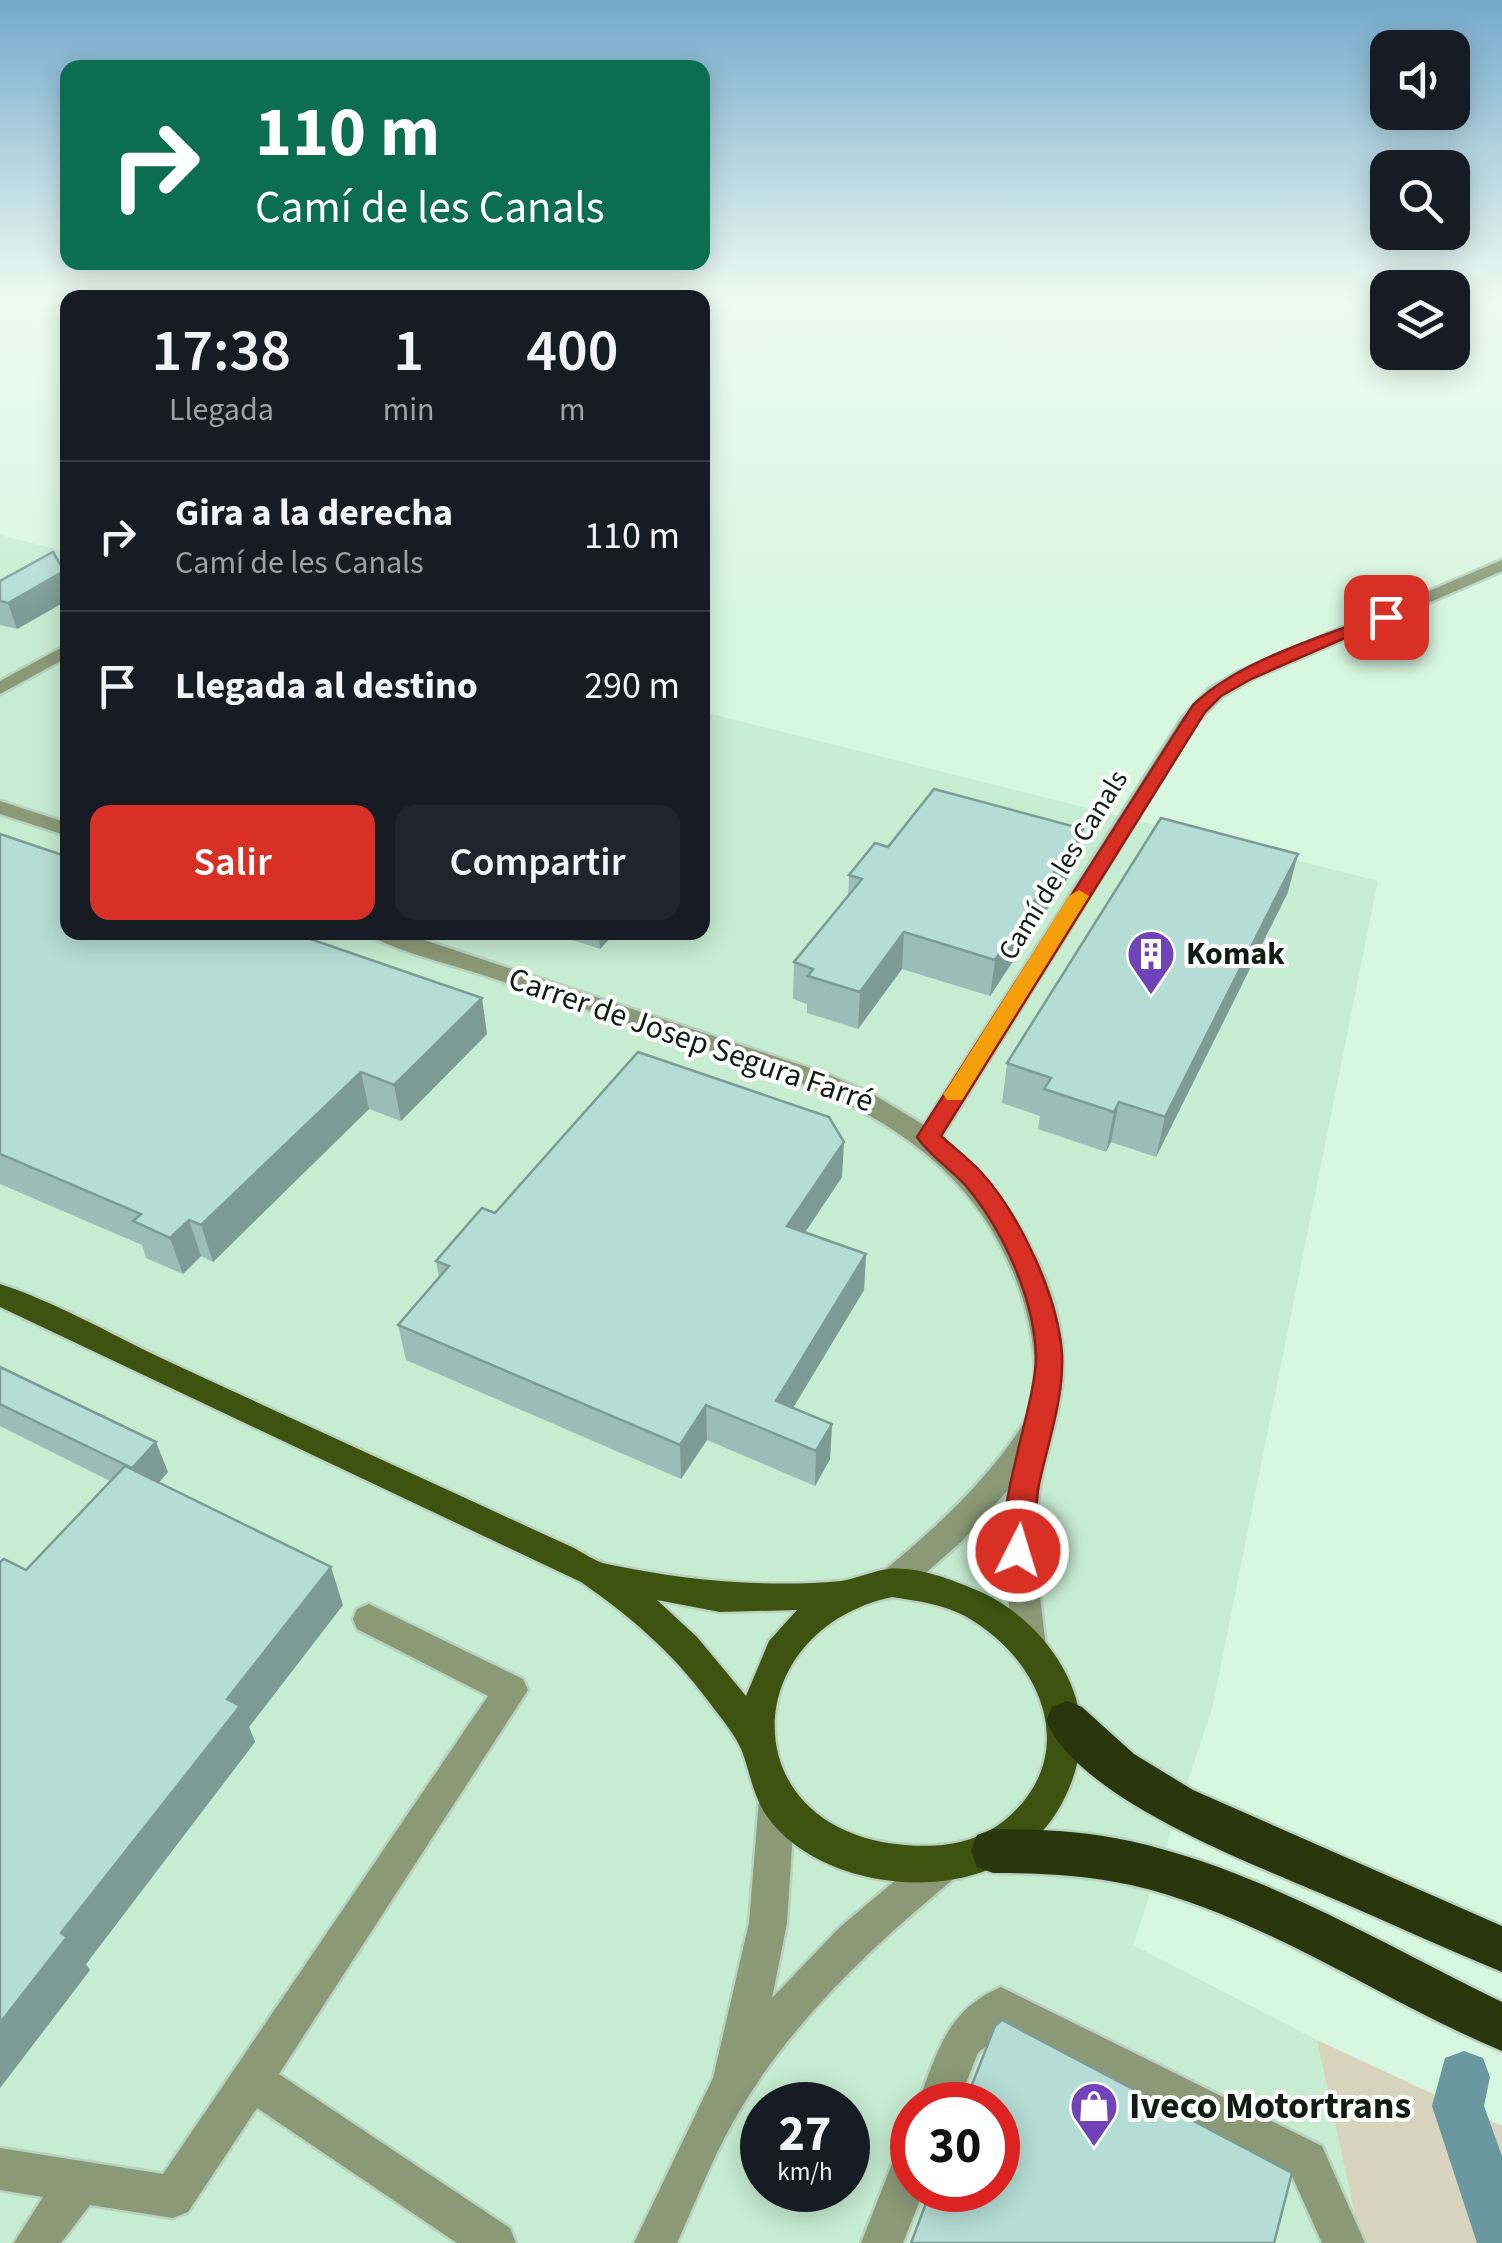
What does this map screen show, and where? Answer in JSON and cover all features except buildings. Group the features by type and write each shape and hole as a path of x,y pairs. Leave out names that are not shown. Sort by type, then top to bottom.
{"highway":[{"path":"1067,1720 1096,1754 1150,1792 1202,1819 1502,1949"},
{"path":"993,1851 1056,1852 1151,1868 1303,1932 1502,2026"}],"main road":[{"path":"0,1295 592,1572 643,1604 679,1638 717,1682 758,1743"},
{"path":"592,1572 670,1591 720,1598 840,1595"},
{"path":"892,1583 923,1584 954,1593 1006,1624 1029,1646 1062,1699 1067,1720 1063,1759 1047,1798 1022,1830 993,1851 943,1864 866,1858 832,1845 777,1800 760,1761 760,1701 774,1661 793,1633 840,1595 858,1587 892,1583"}],"street":[{"name":"Camí de les Canals","path":"929,1137 1168,753 1206,700 1246,675 1502,565"},
{"path":"0,688 60,654"},
{"path":"0,808 60,827"},
{"name":"Carrer de Josep Segura Farré","path":"402,940 823,1081 877,1104 929,1137 972,1178 1022,1258 1040,1307 1049,1353 1043,1412 1023,1492 1018,1551 1029,1646"},
{"name":"Carrer de Josep Segura Farré","path":"892,1583 979,1506 1043,1412"},
{"path":"0,2169 174,2197 511,1690 369,1619"},
{"path":"727,2093 766,1937 777,1800"},
{"path":"655,2243 727,2093 809,1984 876,1918 943,1864"},
{"path":"945,2082 963,2039 1001,2007 1308,2161 1344,2243"},
{"path":"252,2080 495,2243"},
{"path":"36,2243 79,2184"},
{"path":"882,2243 894,2212"}],"shaded area":[{"path":"0,535 60,550 60,940 710,940 710,714 1378,881 1213,1706 1133,1945 1317,2040 1361,2243 0,2243"},
{"path":"1317,2040 1502,2126 1502,2243 1361,2243"}],"waterway":[{"path":"1464,2077 1458,2106 1502,2236"}],"slow traffic":[{"path":"955,1094 1079,896"}],"place":[{"name":"Komak","path":"1151,996"},
{"name":"Iveco Motortrans","path":"1094,2148"}],"route":[{"path":"1018,1551 1023,1492 1048,1381 1049,1353 1040,1307 1022,1258 989,1199 929,1137 1198,709 1215,693 1246,675 1386,617"}]}
